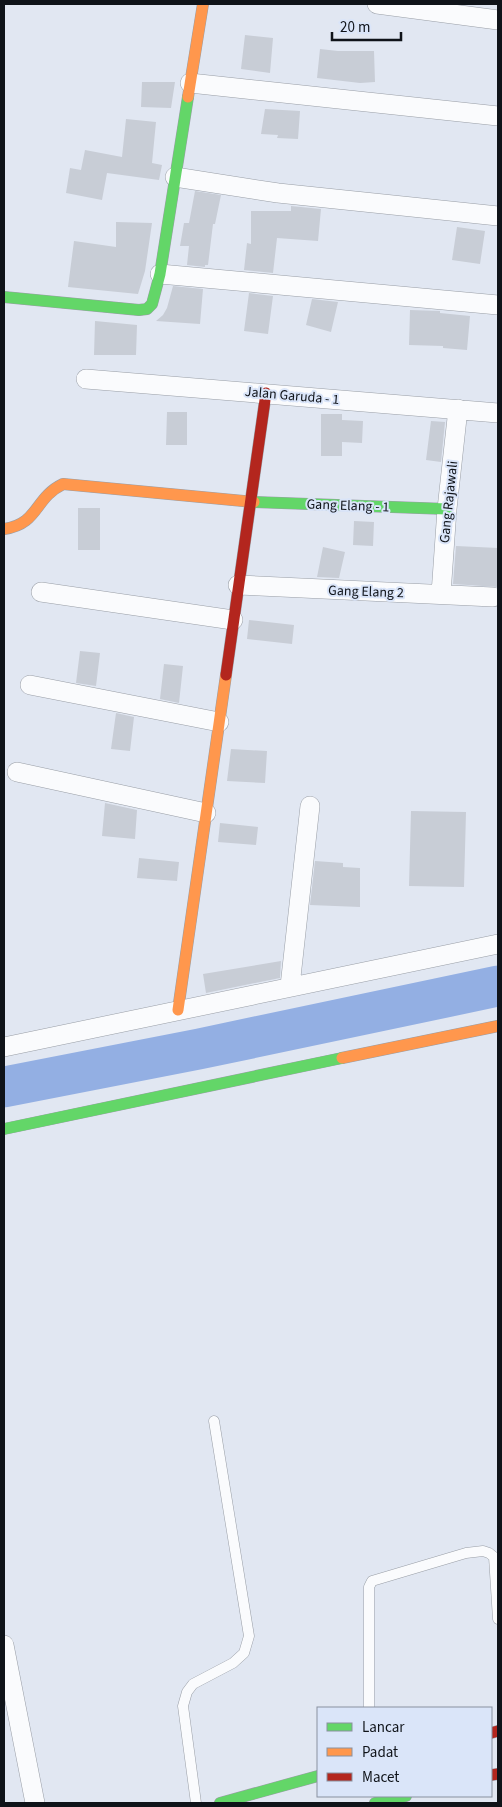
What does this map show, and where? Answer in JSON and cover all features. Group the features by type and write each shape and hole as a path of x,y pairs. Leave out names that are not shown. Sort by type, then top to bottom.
{"main road":[{"path":"4,297 139,310 147,309 152,304 160,274 203,4"},
{"path":"178,1010 266,393"},
{"name":"Gang Elang - 1","path":"4,529 14,529 24,525 47,493 53,487 63,484 250,502 447,509"},
{"path":"4,1129 498,1026"},
{"path":"220,1803 317,1776"},
{"path":"375,1803 402,1797"}],"street":[{"path":"376,4 498,20"},
{"path":"190,84 498,116"},
{"path":"175,177 278,193 498,216"},
{"path":"160,274 498,305"},
{"name":"Jalan Garuda - 1","path":"86,379 498,413"},
{"name":"Gang Rajawali","path":"441,594 447,509 458,409"},
{"name":"Gang Elang 2","path":"238,585 493,598"},
{"path":"41,592 233,620"},
{"path":"30,685 219,722"},
{"path":"17,772 206,813"},
{"path":"290,986 310,806"},
{"path":"4,1047 498,944"},
{"path":"4,1645 35,1803"}],"lane":[{"path":"196,1803 183,1706 187,1692 193,1684 233,1663 244,1653 249,1636 214,1422"},
{"path":"369,1707 369,1587 372,1581 466,1553 489,1552 494,1557 498,1619"}],"building":[{"path":"245,35 273,38 270,73 241,69"},
{"path":"320,49 374,51 375,82 360,83 317,78"},
{"path":"142,82 175,82 171,108 141,107"},
{"path":"265,109 300,111 298,139 277,138 278,135 261,134"},
{"path":"126,119 156,122 152,163 162,165 159,180 107,173 102,200 66,193 70,168 81,170 85,150 122,157"},
{"path":"195,191 221,195 215,224 213,224 208,265 205,265 205,267 187,265 189,246 180,246 184,223 189,223"},
{"path":"291,206 321,209 318,241 277,238 273,273 244,270 247,243 251,244 251,211 291,211"},
{"path":"116,222 152,223 145,271 138,294 68,287 74,241 116,247"},
{"path":"457,227 485,231 480,264 452,260"},
{"path":"173,286 203,289 200,324 156,321 167,308"},
{"path":"249,293 273,296 268,334 244,331"},
{"path":"312,299 338,302 331,332 306,325"},
{"path":"410,310 440,311 440,313 470,316 467,350 443,348 443,346 409,345"},
{"path":"95,321 137,325 136,355 94,355"},
{"path":"167,412 187,412 187,445 166,445"},
{"path":"321,414 342,414 342,420 363,421 362,443 342,442 342,456 321,456"},
{"path":"431,421 445,422 441,462 426,460"},
{"path":"78,508 100,508 100,550 78,550"},
{"path":"354,521 374,522 373,546 353,545"},
{"path":"456,546 498,548 498,587 453,584"},
{"path":"323,547 345,552 339,578 317,577"},
{"path":"249,620 294,625 292,644 247,639"},
{"path":"80,651 100,653 96,686 76,683"},
{"path":"164,664 183,666 179,703 160,699"},
{"path":"116,713 134,717 130,751 111,749"},
{"path":"231,749 267,751 265,783 227,781"},
{"path":"105,803 137,810 135,839 102,836"},
{"path":"411,811 466,812 464,887 409,886"},
{"path":"220,823 258,827 256,845 218,842"},
{"path":"139,858 179,862 177,881 137,878"},
{"path":"315,861 343,863 343,867 360,868 360,907 310,905"},
{"path":"281,961 280,978 206,993 203,974"}],"waterway":[{"path":"4,1087 199,1049 498,986"}],"traffic: fast":[{"path":"4,297 139,310 147,309 152,304 160,274 188,97"},
{"path":"254,502 447,509"},
{"path":"4,1129 342,1058"},
{"path":"220,1803 317,1776"},
{"path":"375,1803 402,1797"}],"traffic: slow":[{"path":"188,97 203,4"},
{"path":"4,529 24,522 46,496 63,484 254,502"},
{"path":"178,1010 226,675"},
{"path":"342,1058 498,1026"}],"traffic: jam":[{"path":"226,675 266,393"},
{"path":"492,1733 498,1731"},
{"path":"492,1775 498,1774"}]}
